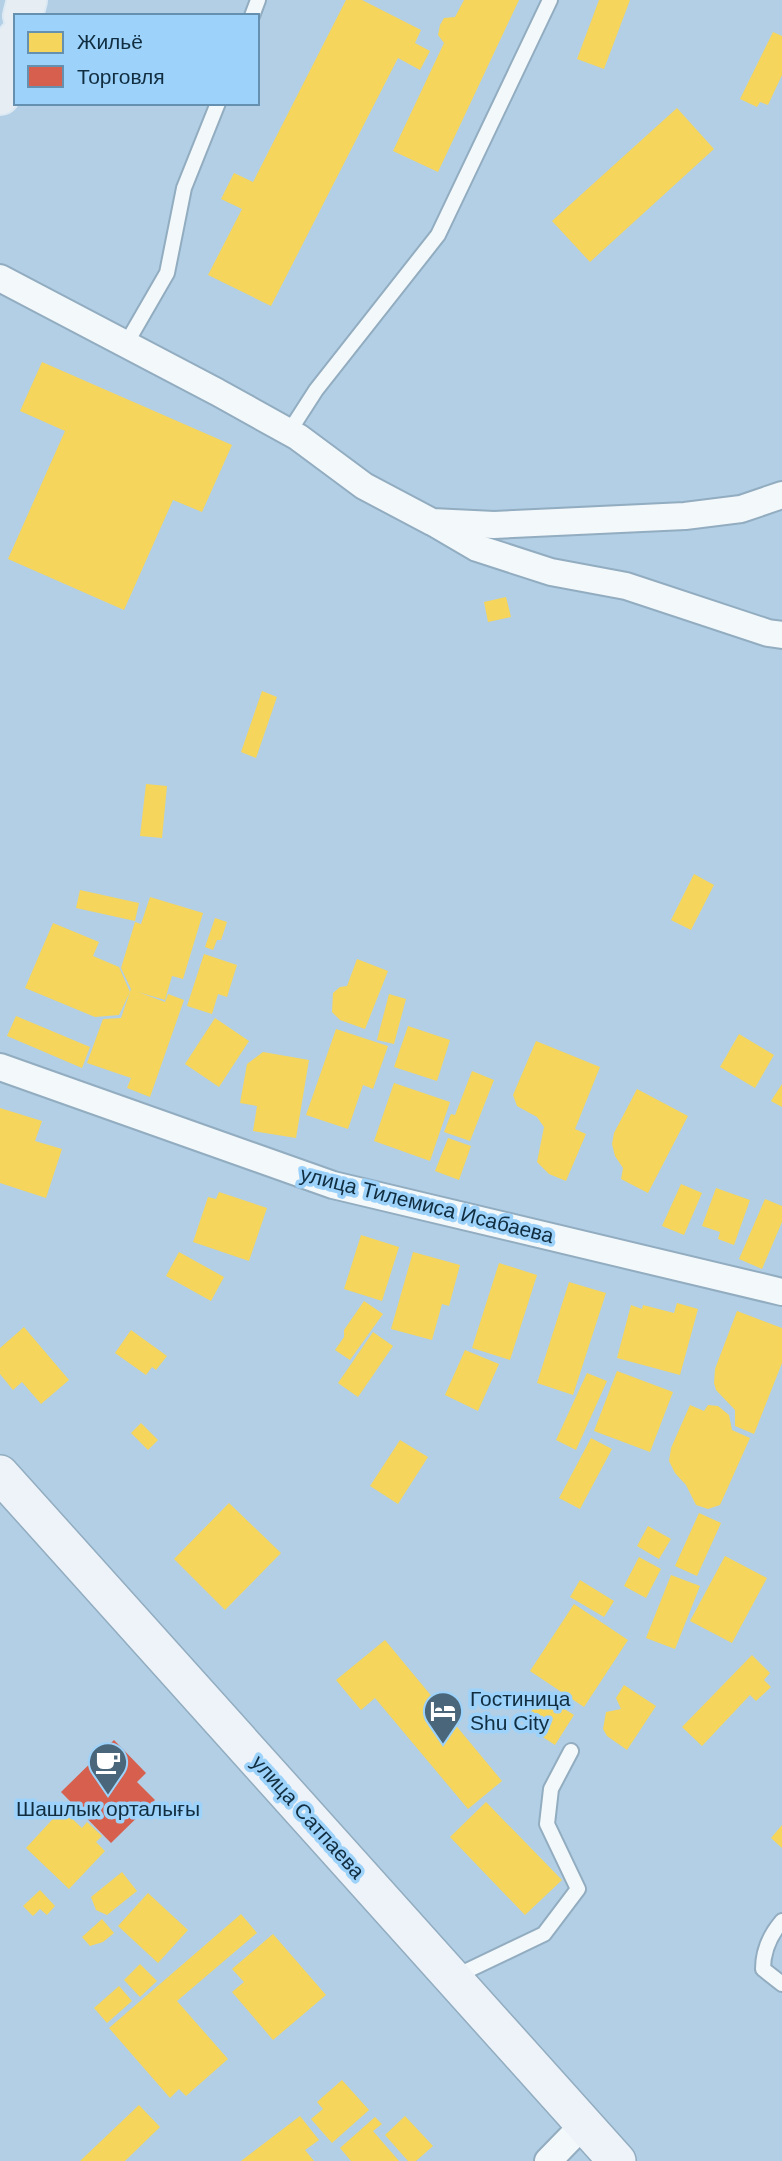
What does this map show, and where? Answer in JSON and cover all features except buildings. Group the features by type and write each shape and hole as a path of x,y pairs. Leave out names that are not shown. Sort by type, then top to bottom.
{"main road":[{"path":"0,94 14,47"}],"street":[{"path":"0,278 289,432 364,486 477,548 551,572 626,586 768,633 782,635"},
{"path":"432,522 494,525 685,516 741,509 782,495"},
{"name":"улица Тилемиса Исабаева","path":"0,1067 332,1185 782,1292"},
{"name":"улица Сатпаева","path":"3,1481 617,2161"},
{"path":"548,2161 584,2124"}],"lane":[{"path":"289,432 316,390 438,236 550,0"},
{"path":"126,344 167,273 184,188 217,105"},
{"path":"452,1978 544,1934 578,1889 547,1824 551,1789 571,1751"},
{"path":"782,1921 772,1933 763,1957 763,1969 782,1984"}],"place":[{"name":"Гостиница Shu City","path":"443,1745"},
{"name":"Шашлык орталығы","path":"108,1796"}]}
